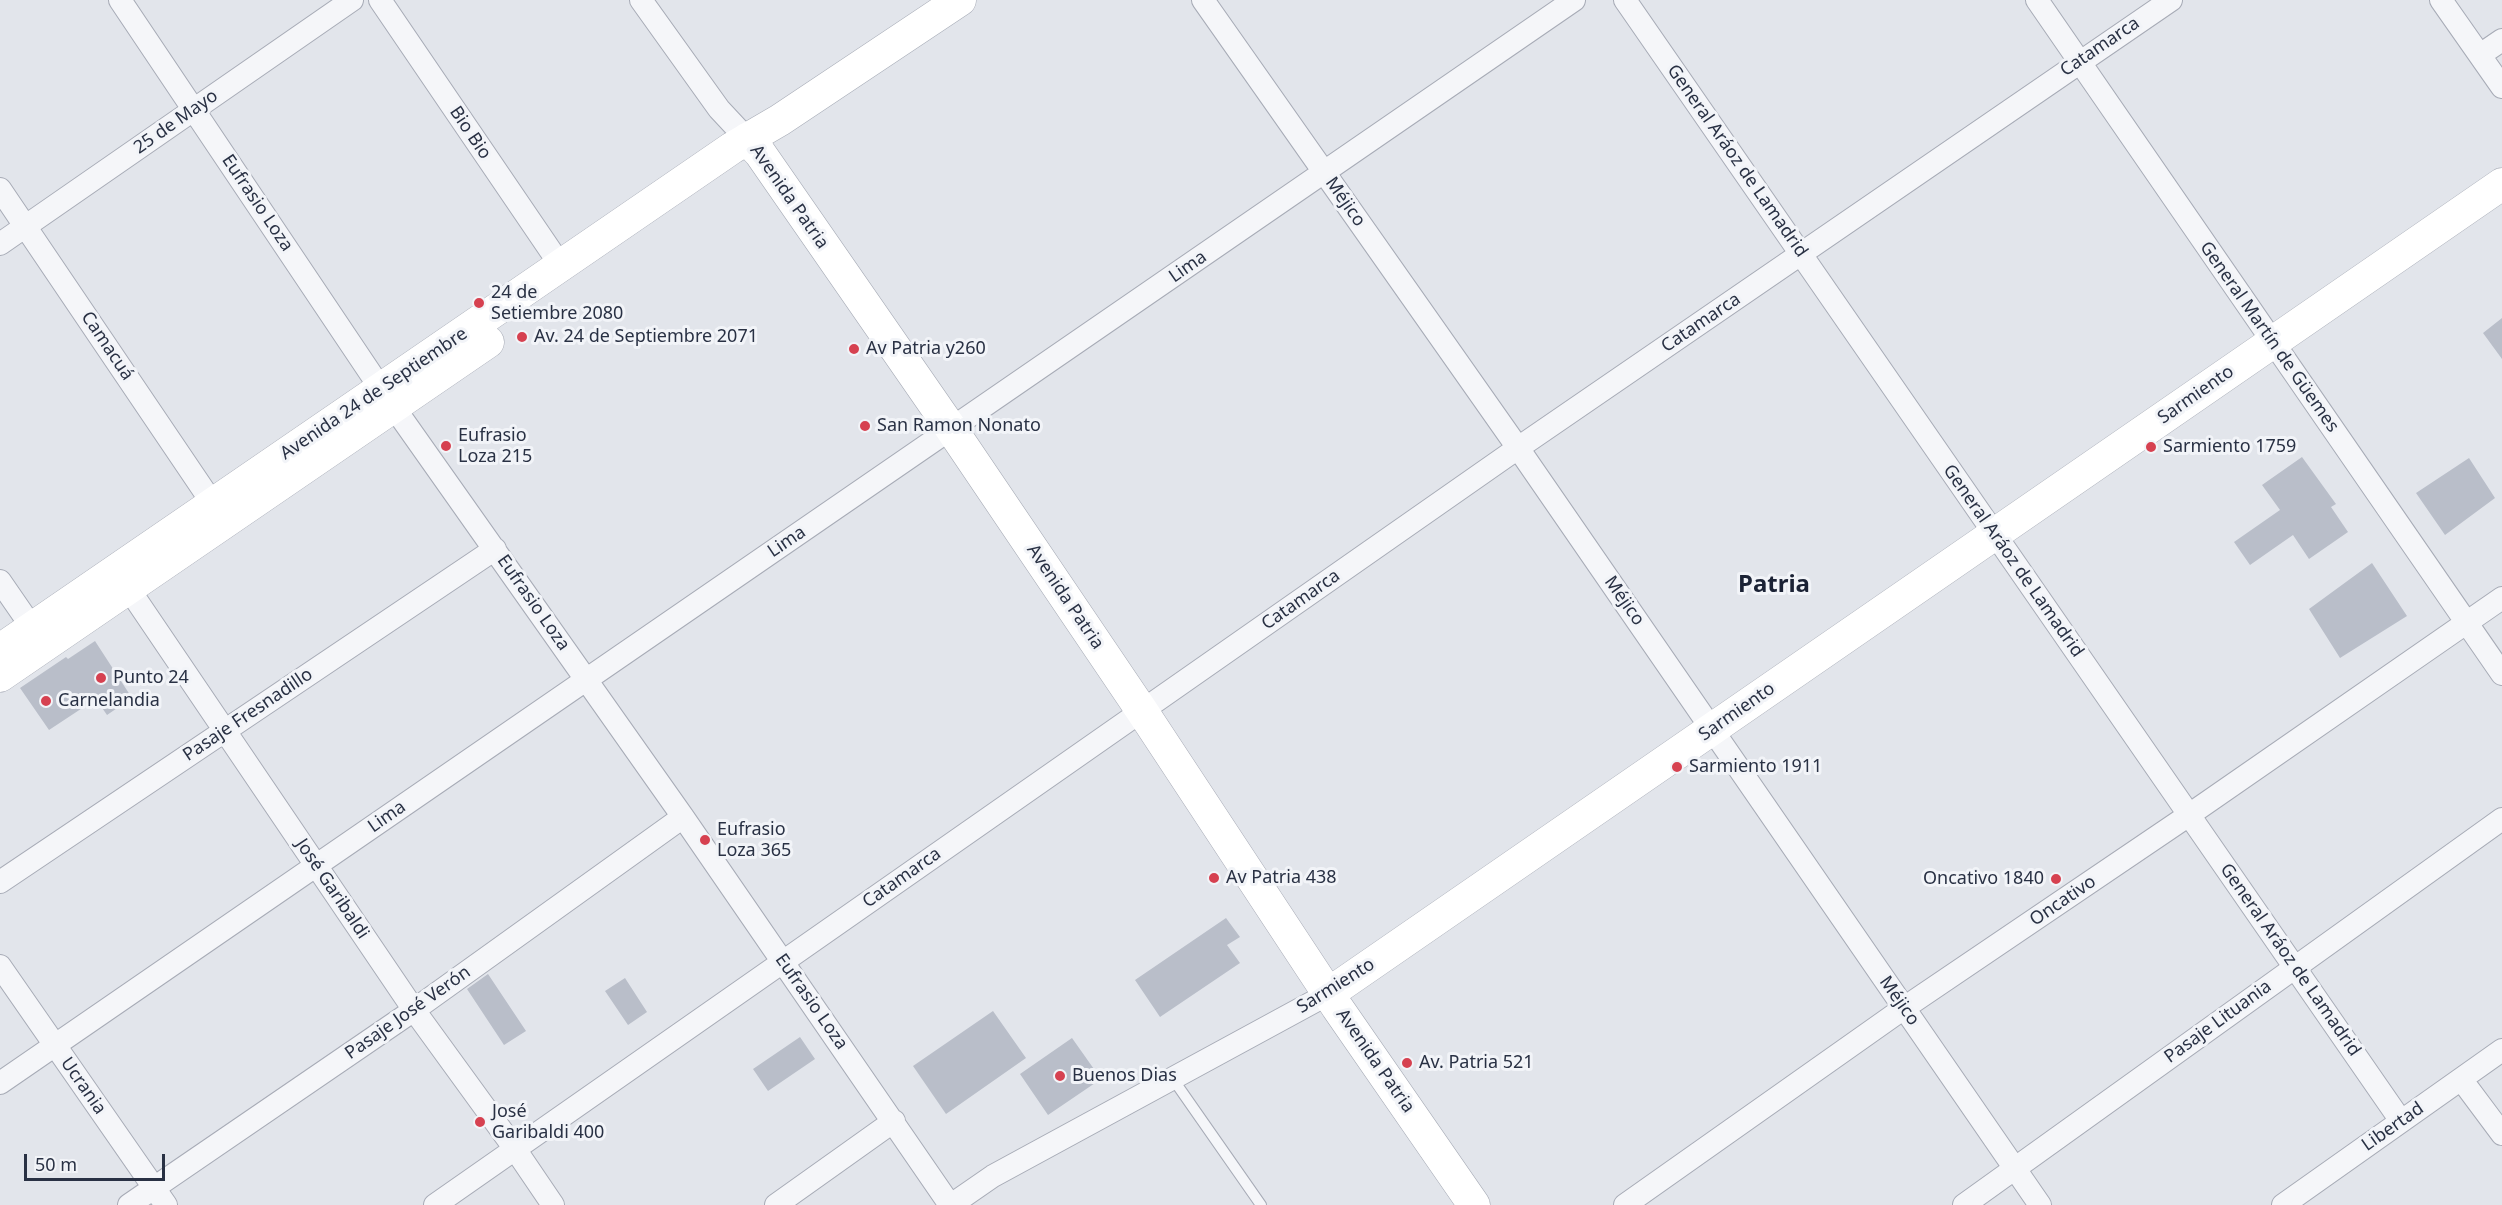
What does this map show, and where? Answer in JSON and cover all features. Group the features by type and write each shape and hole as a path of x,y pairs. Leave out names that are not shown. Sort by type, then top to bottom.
{"main road":[{"name":"Avenida 24 de Septiembre","path":"0,676 38,637 740,157 780,120 944,4"},
{"name":"Avenida 24 de Septiembre","path":"122,579 213,504 388,398 561,266 740,157"},
{"name":"Avenida Patria","path":"740,157 944,435 1321,998 1453,1205"},
{"name":"Sarmiento","path":"1321,998 2502,184"},
{"name":"Avenida 24 de Septiembre","path":"0,650 38,637"},
{"name":"Avenida Patria","path":"1321,998 1474,1205"}],"street":[{"name":"Eufrasio Loza","path":"120,0 388,398 683,817 950,1205"},
{"name":"25 de Mayo","path":"0,244 352,0"},
{"name":"Bio Bio","path":"380,0 561,266"},
{"name":"Avenida Patria","path":"641,0 719,109 740,157"},
{"name":"Méjico","path":"1203,0 1518,448 2040,1205"},
{"name":"Lima","path":"0,1083 1574,0"},
{"name":"General Aráoz de Lamadrid","path":"1625,0 2401,1121"},
{"name":"General Martín de Güemes","path":"2037,0 2502,674"},
{"name":"Catamarca","path":"435,1205 1518,448 2171,0"},
{"path":"2441,0 2502,87"},
{"path":"2480,55 2502,40"},
{"name":"Camacuá","path":"0,189 213,504"},
{"name":"Pasaje Fresnadillo","path":"0,882 495,549"},
{"name":"José Garibaldi","path":"122,579 414,1010 553,1205"},
{"path":"0,581 38,637"},
{"name":"Oncativo","path":"1625,1205 1904,1008 2189,815 2502,598"},
{"name":"Pasaje José Verón","path":"129,1205 160,1196 683,817"},
{"name":"Pasaje Lituania","path":"1965,1205 2502,819"},
{"name":"Ucrania","path":"0,966 160,1196"},
{"name":"Sarmiento","path":"950,1205 993,1176 1321,998"},
{"name":"Libertad","path":"2283,1205 2502,1050"},
{"path":"2460,1079 2502,1134"},
{"path":"776,1205 894,1121"}],"lane":[{"path":"1173,1079 1261,1205"}],"building":[{"path":"2502,318 2502,359 2483,333"},
{"path":"2302,457 2336,504 2331,507 2348,532 2309,559 2293,535 2250,565 2234,542 2280,510 2262,485"},
{"path":"2469,458 2495,498 2445,535 2416,493"},
{"path":"2372,563 2407,616 2340,658 2309,609"},
{"path":"95,641 132,698 107,715 96,699 49,730 20,688 66,657 68,659"},
{"path":"1226,918 1240,937 1227,945 1240,963 1160,1017 1135,980"},
{"path":"488,974 526,1031 504,1045 467,989"},
{"path":"625,978 647,1012 628,1025 605,991"},
{"path":"993,1011 1026,1058 946,1114 913,1066"},
{"path":"800,1037 815,1059 768,1091 753,1069"},
{"name":"Buenos Dias","path":"1072,1038 1101,1079 1048,1115 1020,1074"}],"place":[{"name":"24 de Setiembre 2080","path":"479,303"},
{"name":"Av. 24 de Septiembre 2071","path":"522,337"},
{"name":"Av Patria y260","path":"854,349"},
{"name":"San Ramon Nonato","path":"865,426"},
{"name":"Eufrasio Loza 215","path":"446,446"},
{"name":"Sarmiento 1759","path":"2151,447"},
{"name":"Punto 24","path":"101,678"},
{"name":"Carnelandia","path":"46,701"},
{"name":"Sarmiento 1911","path":"1677,767"},
{"name":"Eufrasio Loza 365","path":"705,840"},
{"name":"Av Patria 438","path":"1214,878"},
{"name":"Oncativo 1840","path":"2056,879"},
{"name":"Av. Patria 521","path":"1407,1063"},
{"name":"Buenos Dias","path":"1060,1076"},
{"name":"José Garibaldi 400","path":"480,1122"}],"district":[{"name":"Patria","path":"1774,585"}]}
